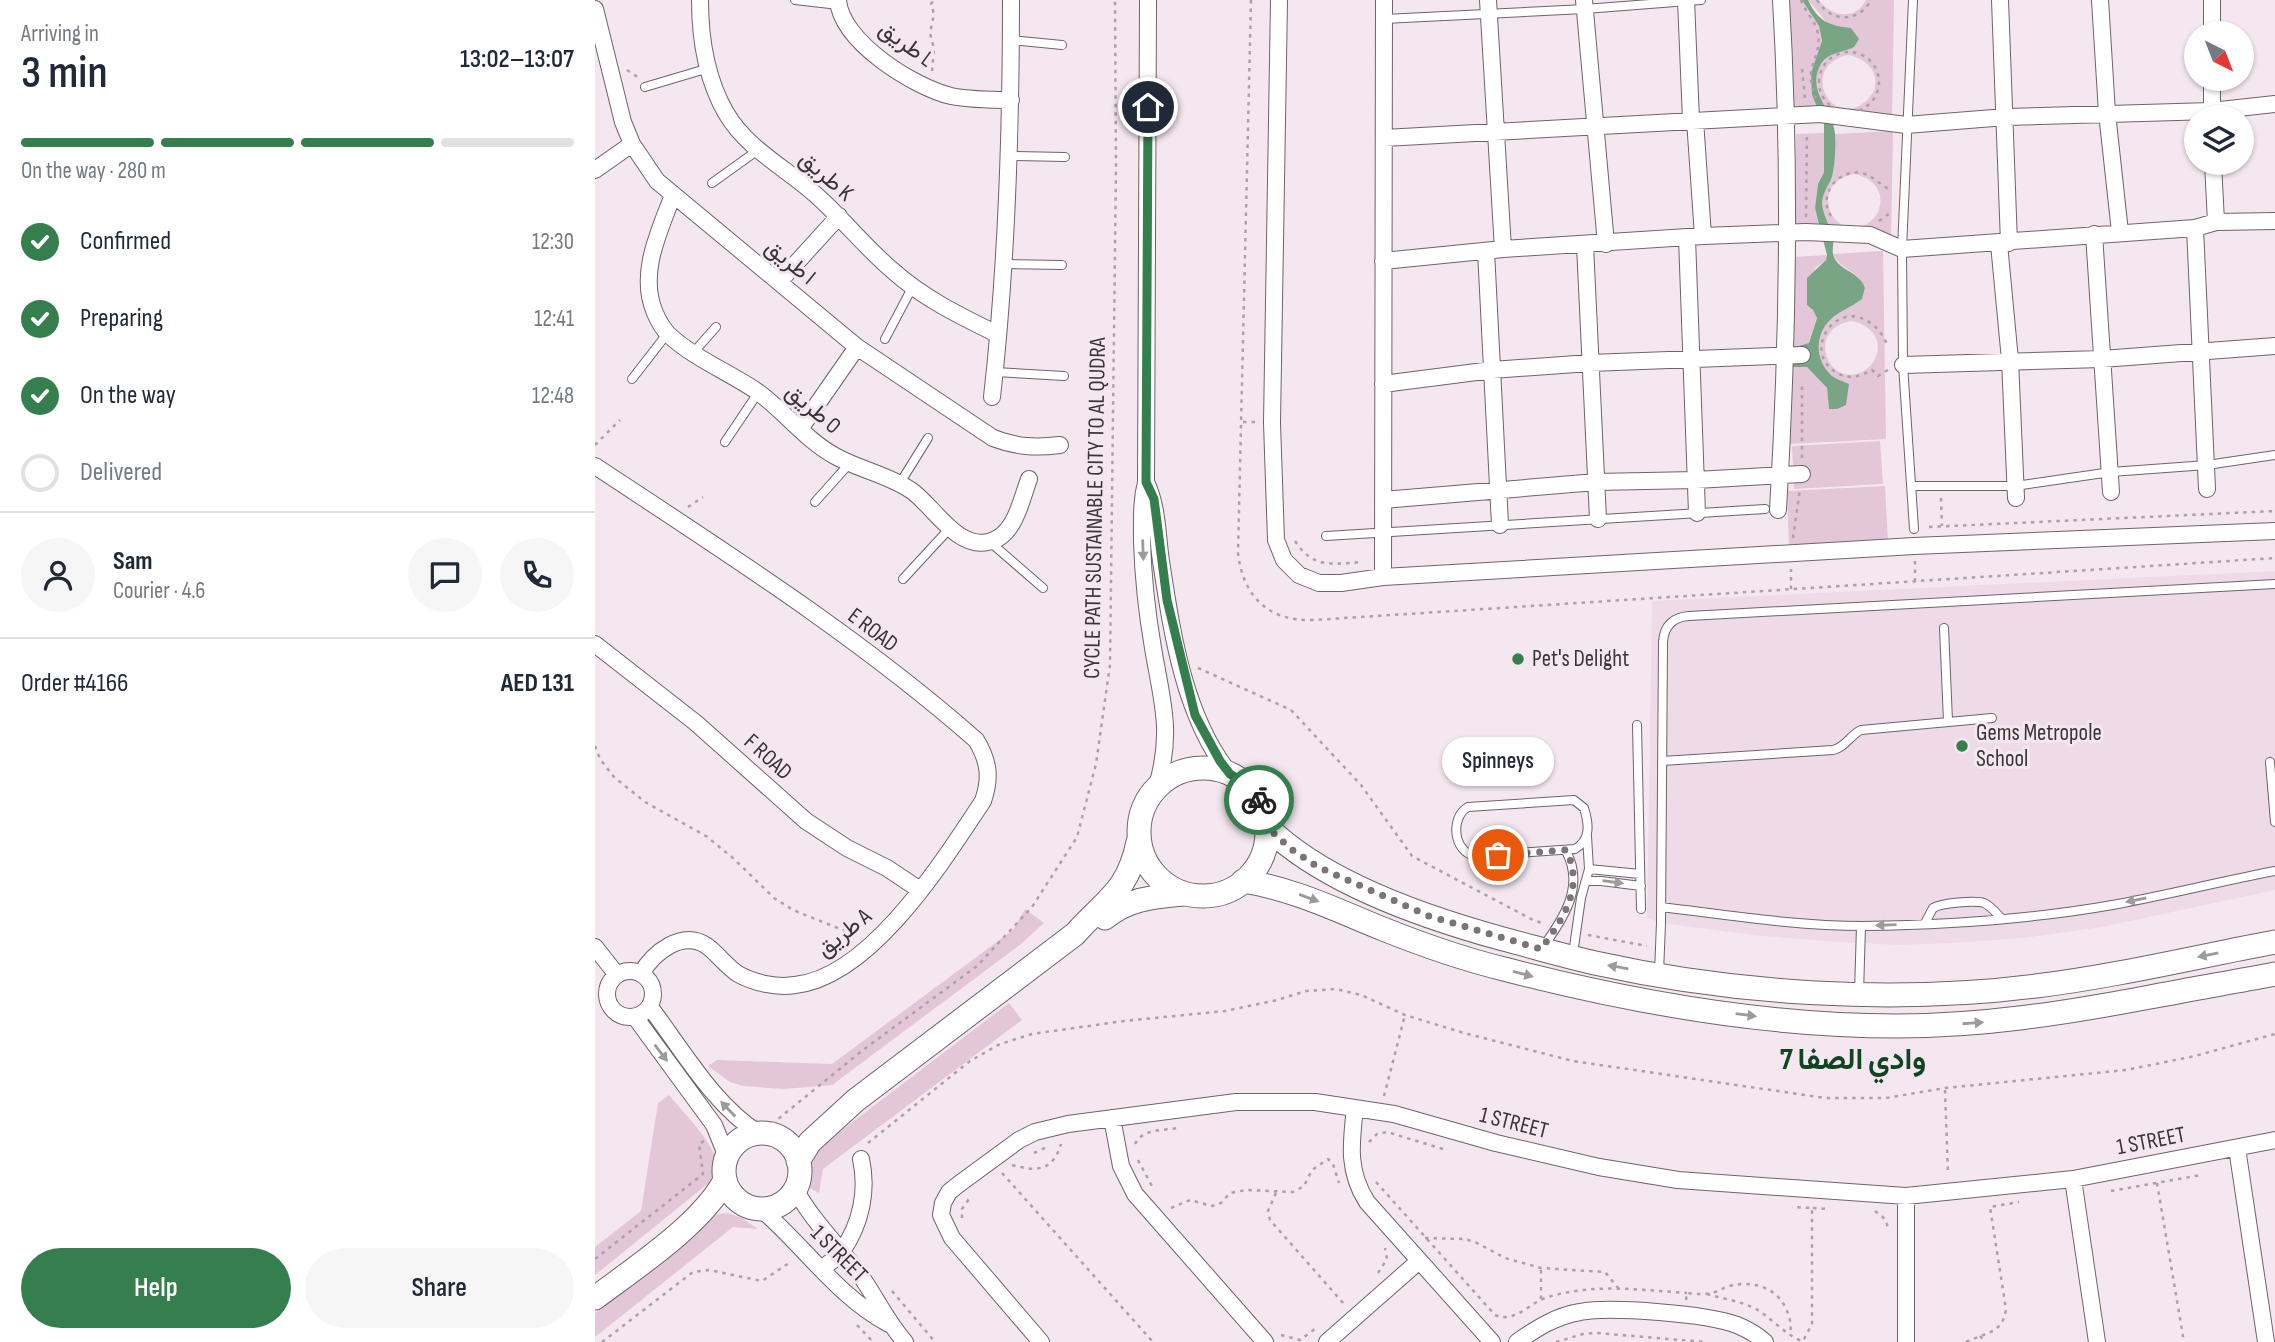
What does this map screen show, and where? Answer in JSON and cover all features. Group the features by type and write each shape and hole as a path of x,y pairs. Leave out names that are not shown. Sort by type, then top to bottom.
{"street":[{"name":"طريق K","path":"700,0 700,19 716,92 740,133 817,195 887,265 913,286 951,312 997,334"},
{"path":"992,397 1010,156 1011,0"},
{"path":"1148,0 1146,482 1142,509 1145,586 1153,652 1166,718 1165,752 1157,786"},
{"path":"1279,0 1272,423 1276,540 1284,560 1299,575 1319,583 1341,583 1383,577 1887,547 2275,531"},
{"path":"1383,577 1384,0"},
{"path":"1691,0 1695,237 1691,360 1697,513"},
{"path":"1771,510 1780,475 1794,356 1787,233 1787,115 1781,0"},
{"path":"2000,0 2006,117 2004,243 2015,492"},
{"path":"2100,0 2107,113 2120,232"},
{"path":"2212,0 2212,21"},
{"name":"طريق L","path":"839,3 846,25 859,38 888,64 928,88 951,96 1011,100"},
{"path":"1585,5 1606,244"},
{"path":"1489,6 1496,131 1492,370 1500,525"},
{"name":"طريق I","path":"595,9 623,122 632,144 657,181 857,347 993,438 1015,446 1037,448 1060,445"},
{"path":"2254,107 2275,104"},
{"path":"1384,138 1787,115 1821,114 1906,125 2006,117 2107,113 2184,114"},
{"path":"595,170 632,144"},
{"path":"2213,175 2215,222"},
{"name":"طريق O","path":"673,195 650,262 649,287 655,312 667,334 758,393 832,455 900,483 915,493 966,540 990,542"},
{"path":"779,282 838,216"},
{"path":"1383,261 1494,250 1787,233 1870,235 1902,249 2195,228 2215,222 2275,221"},
{"path":"2195,228 2207,489"},
{"path":"2094,234 2111,492"},
{"path":"1585,245 1598,519"},
{"path":"1903,361 2102,359 2275,346"},
{"path":"800,429 857,347"},
{"path":"1383,384 1492,370 1590,363 1794,356"},
{"name":"E ROAD","path":"595,466 807,609 976,740 988,769 988,786 983,801 920,890"},
{"path":"1383,500 1498,488 1802,474"},
{"path":"990,542 1001,537 1010,528 1029,479"},
{"path":"1146,482 1154,499 1167,600 1190,698 1202,731 1230,774"},
{"name":"F ROAD","path":"595,644 696,723 806,821 920,890"},
{"path":"798,1161 810,1142 856,1100 1075,934 1114,897 1132,866 1140,818 1157,786 1167,778 1189,769 1214,768 1230,774 1254,793 1261,804 1267,827 1264,851 1259,863 1243,881 1233,888 1210,896 1185,894 1150,897 1131,902 1113,911 1088,930 1075,934"},
{"path":"1267,827 1311,863 1380,896 1466,928 1573,957 1659,974 1802,993 1859,995 1986,991 2034,986 2098,977 2275,942"},
{"path":"1138,842 1147,865 1155,875 1174,890 1185,894"},
{"path":"1243,881 1307,896 1381,928 1449,953 1578,989 1684,1007 1798,1021 1895,1026 1999,1021 2101,1007 2275,974"},
{"name":"طريق A","path":"641,974 652,958 668,946 686,940 706,945 739,975 755,981 790,986 810,984 844,967 880,937 920,890"},
{"path":"595,947 617,975"},
{"path":"629,971 641,974 653,988 650,1007 635,1017 622,1016 611,1009 602,1008 608,985 617,975 629,971"},
{"path":"650,1007 721,1102 739,1120 770,1132 791,1147 798,1161 799,1175 795,1189 784,1202 716,1212 690,1232 674,1238"},
{"path":"595,1298 674,1238 712,1200 725,1180 727,1157 717,1130 635,1017"},
{"path":"727,1157 737,1143 751,1135 770,1132 800,1133 839,1107 856,1100"},
{"name":"1 STREET","path":"1041,1342 952,1238 941,1215 949,1192 1004,1149 1035,1132 1068,1124 1236,1102 1315,1102 1394,1114 1599,1167 1678,1180 1906,1196 2073,1179 2275,1140"},
{"path":"1360,1108 1351,1162 1359,1190 1492,1342"},
{"path":"1112,1118 1121,1166 1135,1194 1271,1338"},
{"path":"2237,1148 2266,1342"},
{"path":"821,1269 841,1252 855,1225 865,1192 861,1159"},
{"path":"2073,1179 2097,1342"},
{"path":"725,1180 732,1196 754,1208"},
{"name":"1 STREET","path":"795,1189 814,1220 866,1284 889,1324 905,1342"},
{"path":"1906,1196 1906,1342"},
{"name":"1 STREET","path":"754,1208 850,1299 889,1324"},
{"path":"1327,1342 1419,1261"},
{"path":"850,1299 866,1284"},
{"path":"1517,1342 1552,1319 1582,1311 1613,1310 1683,1315 1736,1325 1759,1336 1765,1342"}],"lane":[{"path":"795,0 839,3"},
{"path":"1384,19 1489,6 1691,0"},
{"path":"1913,0 1902,249 1903,361 1914,529"},
{"path":"1011,40 1062,46"},
{"path":"645,87 709,68"},
{"path":"712,183 758,150"},
{"path":"1010,156 1065,157"},
{"path":"1004,264 1062,265"},
{"path":"885,339 913,286"},
{"path":"693,353 716,327"},
{"path":"632,379 667,334"},
{"path":"995,372 1064,376"},
{"path":"725,442 758,393"},
{"path":"900,483 928,438"},
{"path":"1912,486 1941,484 2015,492 2111,472 2207,466 2275,455"},
{"path":"815,502 849,464"},
{"path":"1326,536 1771,510"},
{"path":"903,579 951,527"},
{"path":"990,542 1043,588"},
{"path":"1659,974 1664,634 1673,620 1681,617 2275,584"},
{"path":"1944,628 1948,721"},
{"path":"1662,761 1833,750 1861,730 1992,718"},
{"path":"1637,725 1641,909"},
{"path":"2270,762 2275,822"},
{"path":"1541,949 1586,881 1589,869 1587,836 1584,808 1574,800 1468,807 1460,813 1459,846 1470,855 1566,850 1579,847 1587,836"},
{"path":"1566,850 1574,873 1576,897 1573,957"},
{"path":"1589,869 1640,874"},
{"path":"1661,907 1752,918 1861,926 2002,919 2118,904 2275,871"},
{"path":"1586,881 1641,886"},
{"path":"1925,923 1936,906 1981,902 2002,919"},
{"path":"1859,995 1861,926"}],"path":[{"path":"928,88 934,49 930,33 934,14 931,4 934,0"},
{"name":"CYCLE PATH SUSTAINABLE CITY TO AL QUDRA","path":"770,1132 863,1050 977,966 1032,907 1077,838 1096,764 1110,665 1116,166 1115,0"},
{"path":"1801,0 1817,27 1819,36 1810,78 1821,114"},
{"path":"1817,0 1829,14 1847,18 1864,10 1871,0"},
{"path":"1850,51 1869,59 1875,66 1879,87 1869,104 1854,112 1841,111 1825,101 1818,82 1824,64 1831,57 1850,51"},
{"path":"1833,220 1828,211 1827,197 1830,187 1844,175 1854,172 1864,174 1903,200 1875,225"},
{"path":"1853,316 1863,318 1880,331 1888,346 1903,361 1878,376 1872,370 1853,377 1844,376 1828,365 1821,347 1823,338 1834,322 1853,316"},
{"path":"595,445 620,419"},
{"path":"1941,484 1941,526"},
{"path":"1181,661 1291,710 1361,785 1412,856 1533,920 1557,928"},
{"path":"595,746 600,759 614,777 645,803 706,836 774,898 793,910 852,934 880,937"},
{"path":"1576,932 1661,949"},
{"path":"861,1159 864,1147 871,1140 970,1061 984,1051 1016,1038 1124,1021 1225,1011 1305,991 1336,989 1361,995 1405,1015 1573,1061 1797,1096 1853,1099 1886,1098 1945,1088 2126,1070 2195,1056 2275,1034"},
{"path":"1360,1108 1368,1093 1383,1097 1405,1015"},
{"path":"1945,1088 1949,1191"},
{"path":"1134,1148 1135,1142 1142,1134 1186,1125 1186,1109"},
{"path":"1061,1144 1055,1159 1042,1168 1029,1170 1012,1165 1035,1152 1061,1144 1069,1138 1068,1124"},
{"path":"595,1259 703,1174 699,1144 717,1130"},
{"path":"1368,1148 1373,1137 1387,1132 1443,1149 1450,1130"},
{"path":"1135,1154 1153,1187"},
{"path":"1177,1217 1170,1208 1189,1200 1212,1206 1221,1203 1230,1193 1246,1190 1293,1192 1304,1186 1313,1170 1328,1159 1333,1164 1341,1186"},
{"path":"1002,1173 1153,1342"},
{"path":"2111,1191 2201,1175"},
{"path":"1374,1178 1425,1238 1495,1315 1501,1318 1511,1317 1541,1299 1572,1290 1618,1288 1707,1294 1752,1307 1804,1341 1812,1324 1812,1208"},
{"path":"2158,1183 2184,1342"},
{"path":"1277,1192 1268,1211 1270,1220 1344,1304"},
{"path":"961,1223 962,1209 971,1197"},
{"path":"1966,1342 1997,1329 2005,1314 1990,1207 2025,1202"},
{"path":"1792,1207 1834,1209"},
{"path":"1874,1209 1885,1219 1889,1233"},
{"path":"1425,1238 1477,1243 1505,1258 1541,1268 1605,1272 1618,1288"},
{"path":"1371,1279 1385,1266 1387,1255 1384,1245"},
{"path":"602,1342 693,1272 709,1270 762,1281 796,1259"},
{"path":"1541,1268 1541,1299"},
{"path":"1707,1294 1743,1284 1768,1289 1777,1296 1789,1315 1790,1334"},
{"path":"1683,1315 1687,1293"},
{"path":"1271,1338 1300,1340 1317,1327"},
{"path":"1556,1342 1597,1333 1705,1342"},
{"path":"1980,1336 1985,1342"}],"shaded area":[{"path":"1787,0 1802,0 1819,26 1822,42 1812,95 1824,123 1794,123"},
{"path":"1802,0 1808,0 1820,18 1836,26 1851,28 1859,39 1854,47 1826,59 1816,77 1819,94 1835,134 1833,172 1824,194 1823,211 1833,238 1835,260 1858,278 1865,288 1862,299 1830,320 1819,340 1819,354 1825,368 1834,377 1849,384 1846,405 1837,409 1829,409 1827,388 1807,367 1791,367 1791,348 1809,343 1817,318 1807,305 1807,278 1826,260 1827,255 1815,208 1818,184 1824,172 1824,123 1812,95 1811,73 1822,41 1819,26"},
{"path":"1808,0 1819,0 1836,13 1849,14 1861,7 1866,0 1894,0 1892,121 1833,123 1818,96 1816,76 1828,57 1849,49","holes":["1848,55 1870,66 1875,83 1873,93 1866,101 1847,109 1837,106 1829,99 1824,90 1823,79 1826,69 1834,60"]},
{"path":"1893,131 1891,238 1833,240 1822,210 1822,198 1833,174 1835,134","holes":["1854,174 1871,181 1878,190 1880,202 1878,212 1872,220 1853,228 1842,225 1834,218 1829,209 1828,198 1840,179"]},
{"path":"1824,133 1824,172 1818,184 1815,208 1820,225 1794,238 1796,134"},
{"path":"1883,251 1886,439 1790,444 1791,367 1807,367 1827,388 1829,409 1849,384 1834,377 1825,368 1819,354 1819,340 1830,320 1862,299 1865,288 1859,278 1840,264 1833,254","holes":["1851,321 1873,332 1878,349 1869,367 1850,375 1839,372 1831,365 1825,345 1837,326"]},
{"path":"1827,255 1826,260 1815,268 1813,310 1817,317 1809,343 1791,348 1794,257"},
{"path":"1880,441 1883,484 1794,489 1792,446"},
{"path":"1885,486 1888,542 1789,547 1787,491"},
{"name":"Gems Metropole School","path":"2275,571 2275,890 2102,927 2024,938 1952,943 1898,945 1821,941 1661,923 1647,918 1652,601"},
{"path":"1025,909 1044,923 1021,944 832,1085 784,1089 743,1086 730,1082 708,1066 717,1060 832,1064 1013,930"},
{"path":"1009,1003 1022,1020 823,1169 819,1193 806,1186 805,1164 813,1152"},
{"path":"669,1095 711,1147 715,1168 710,1182 595,1275 595,1247 641,1211 658,1103"},
{"path":"728,1213 742,1218 758,1229 733,1227 595,1337 595,1313 702,1224 718,1214"}],"way so far":[{"path":"1259,800 1267,827 1278,839 1318,867 1429,916 1541,949 1563,918 1572,896 1574,873 1570,858 1566,850 1498,855"}],"place":[{"name":"Pet's Delight","path":"1518,659"},
{"name":"Gems Metropole School","path":"1962,746"},
{"name":"Spinneys","path":"1498,855"}],"district":[{"name":"وادي الصفا 7","path":"1853,1060"}],"route":[{"path":"1148,107 1146,482 1154,499 1167,600 1195,715 1220,761 1230,774 1246,784 1259,800"}]}
